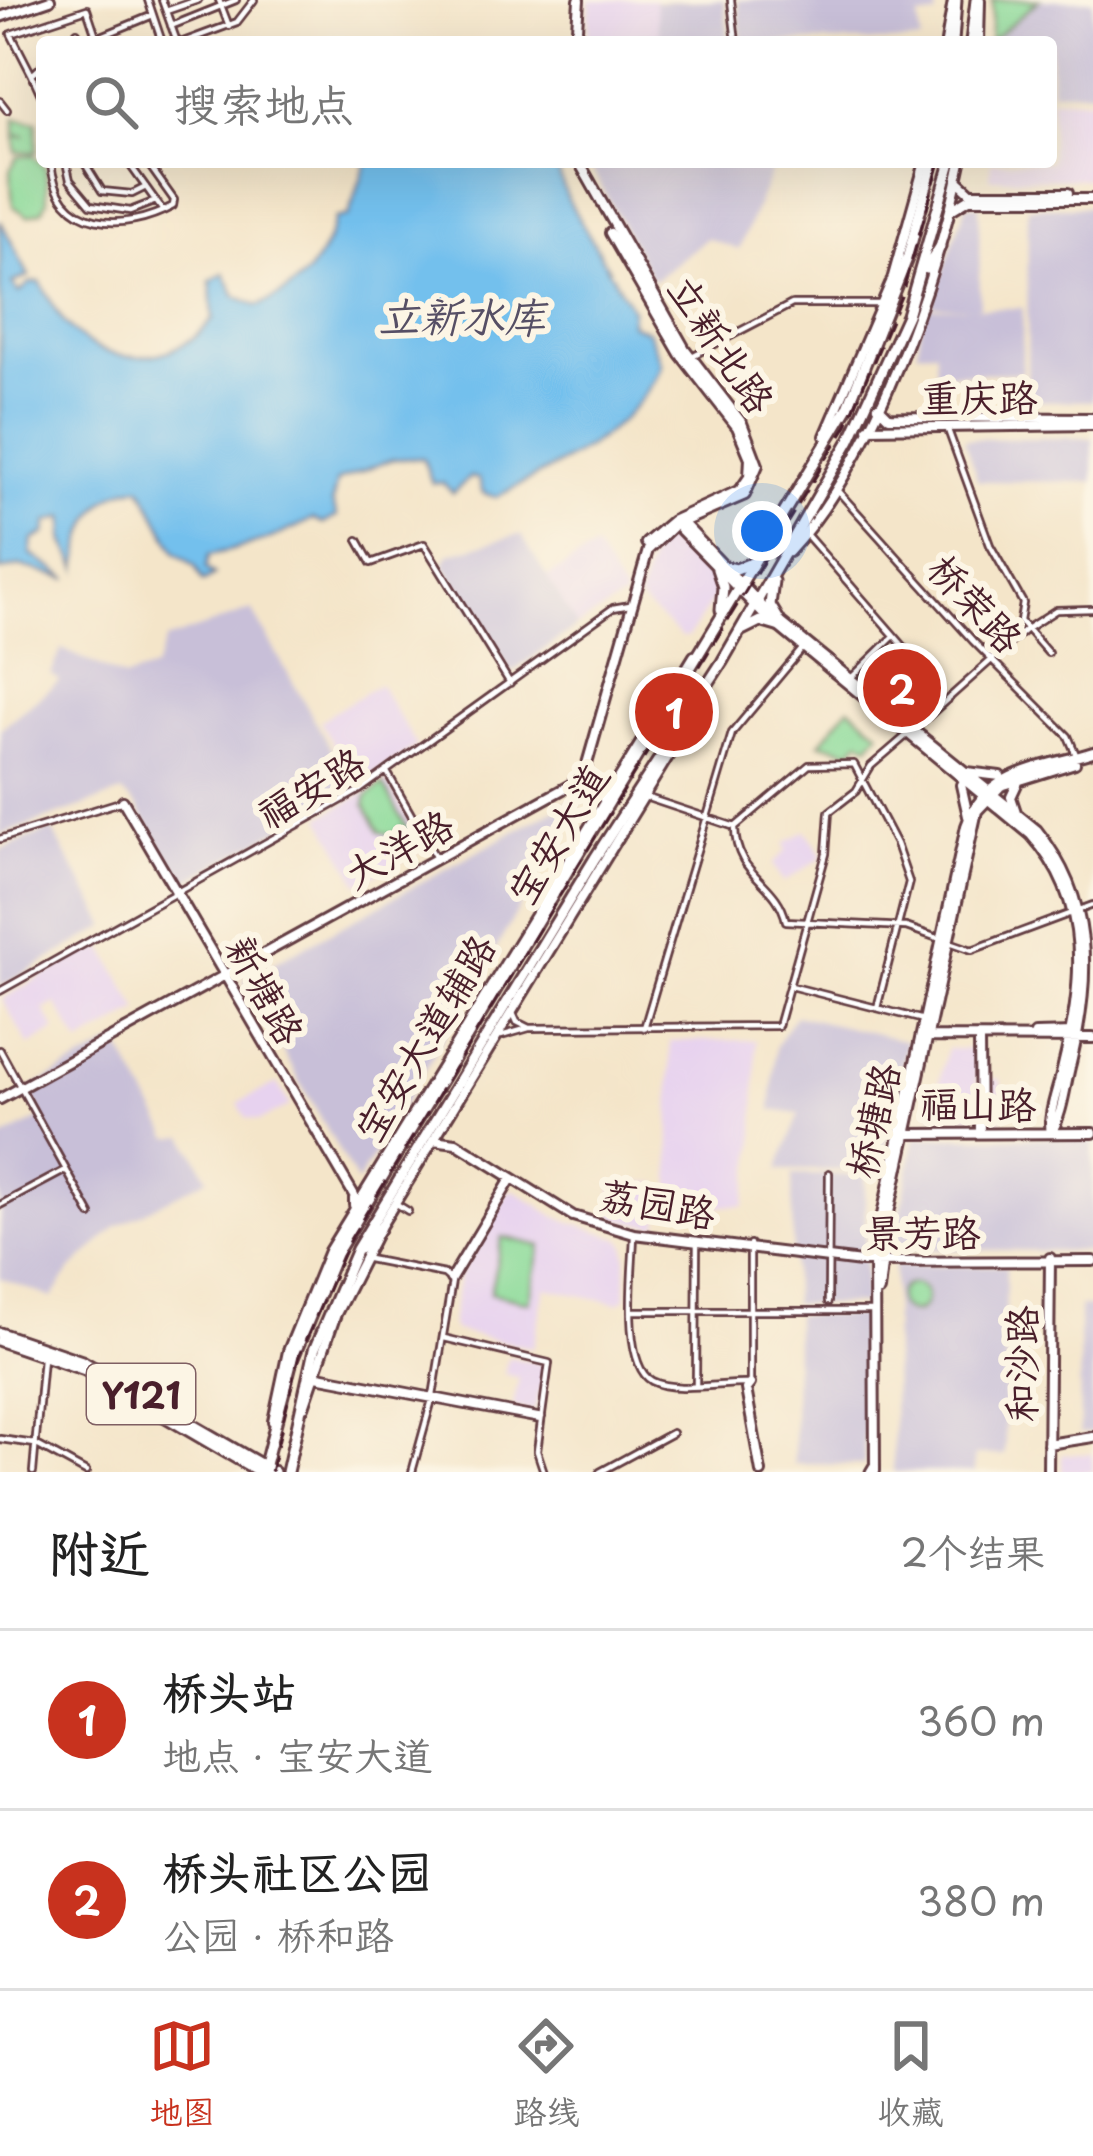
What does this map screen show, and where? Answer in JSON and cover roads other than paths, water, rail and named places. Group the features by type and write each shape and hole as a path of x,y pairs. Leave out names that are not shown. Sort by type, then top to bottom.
{"main road":[{"path":"0,17 50,0"},
{"path":"578,36 581,0"},
{"path":"951,36 954,0"},
{"path":"975,36 978,0"},
{"name":"立新北路","path":"579,168 687,359 736,427 750,463 737,492 677,521"},
{"path":"719,568 740,568 760,555 837,413 883,304 927,168"},
{"name":"宝安大道","path":"265,1471 272,1427 304,1325 336,1254 821,458 863,374 908,256 928,168"},
{"name":"宝安大道","path":"287,1472 314,1350 358,1258 595,858 722,662 857,427 920,278 949,168"},
{"path":"910,732 802,648 778,623 770,600 778,566 833,488 878,405 940,247 960,168"},
{"path":"957,180 971,193 1093,196"},
{"path":"950,211 969,199 1093,196"},
{"path":"920,278 940,247"},
{"name":"立新北路","path":"677,521 747,493 758,461 742,423 687,359"},
{"name":"重庆路","path":"878,405 886,417 947,424 1093,422"},
{"name":"重庆路","path":"866,429 916,421 1093,422"},
{"path":"690,535 695,516"},
{"path":"628,605 648,550 677,521"},
{"path":"677,521 755,604 1002,813 1026,826"},
{"path":"583,773 647,543 677,521"},
{"path":"664,532 690,535"},
{"path":"715,626 724,597 719,568"},
{"path":"738,633 757,621 778,623"},
{"name":"宝安大道辅路","path":"272,1427 300,1317 354,1207 613,783 706,641"},
{"name":"宝安大道辅路","path":"379,1229 722,662"},
{"path":"960,774 1018,776 1093,755"},
{"path":"985,795 1018,776 1093,755"},
{"path":"583,773 613,783"},
{"path":"583,773 600,786 603,800"},
{"name":"大洋路","path":"0,1096 583,773"},
{"path":"960,774 971,821 984,813 1002,813"},
{"path":"1016,813 1011,793 1018,776"},
{"path":"985,795 1016,813 1064,862 1085,907 1092,953 1051,1131"},
{"name":"桥塘路","path":"904,1131 928,1037 971,821 985,795"},
{"name":"新塘路","path":"123,801 354,1195 354,1207"},
{"name":"桥塘路","path":"877,1471 877,1259 924,1020 945,941"},
{"path":"1051,1131 1072,1057 1076,1010 1085,989"},
{"path":"928,1037 1044,1036 1076,1010"},
{"path":"1044,1036 1059,1049 1063,1068"},
{"path":"946,1039 1093,1037"},
{"path":"1072,1057 1093,1037"},
{"path":"979,1040 980,1131"},
{"name":"荔园路","path":"446,1120 453,1137 570,1211 634,1232"},
{"name":"福山路","path":"904,1131 1093,1131"},
{"name":"荔园路","path":"434,1140 451,1140 573,1216 634,1232 750,1246"},
{"path":"451,1278 511,1178"},
{"path":"298,1420 358,1258 379,1229"},
{"name":"景芳路","path":"750,1246 877,1259 1093,1259"},
{"name":"桥塘路","path":"877,1259 877,1471"},
{"name":"景芳路","path":"877,1259 1093,1259"},
{"name":"和沙路","path":"1048,1472 1050,1259"},
{"path":"1038,1261 1049,1274 1067,1261"},
{"name":"Y121","path":"0,1337 85,1370 238,1455"},
{"name":"Y121","path":"0,1337 82,1361 265,1471"},
{"path":"750,1379 766,1472"},
{"path":"249,1472 238,1455 256,1450 272,1427"},
{"path":"1048,1429 1068,1437"},
{"path":"1048,1444 1068,1437 1093,1437"},
{"path":"292,1445 297,1472"}],"street":[{"path":"148,0 160,36"},
{"path":"162,0 179,36"},
{"path":"166,11 198,0"},
{"path":"219,0 230,26"},
{"path":"171,26 236,0"},
{"path":"200,36 245,16 254,0"},
{"path":"731,0 735,36"},
{"path":"36,80 11,34 87,9 96,36"},
{"path":"102,36 153,15"},
{"path":"73,36 77,32"},
{"path":"32,75 36,71"},
{"path":"0,101 7,110"},
{"path":"53,168 58,186 84,216 117,226 163,211 174,200 151,168"},
{"path":"67,168 70,180 91,205 130,211 156,201"},
{"path":"88,168 102,191 117,196 146,187"},
{"path":"132,168 163,211"},
{"path":"687,359 791,304 883,304"},
{"path":"947,424 990,545 1022,603 1025,630 1048,653"},
{"name":"桥荣路","path":"833,488 1068,736 1077,757"},
{"path":"805,533 926,672 942,704"},
{"path":"358,540 370,562 424,544 510,683"},
{"name":"福安路","path":"0,991 387,772 628,605"},
{"path":"492,1042 529,1028 778,1025 826,854 829,812 1025,630 1056,610 1093,609"},
{"path":"849,679 894,636"},
{"path":"644,1028 732,734 802,648"},
{"path":"735,826 809,765 854,764 896,844 909,882 878,1008"},
{"path":"387,772 436,858"},
{"path":"644,796 735,826"},
{"path":"0,839 123,801"},
{"path":"735,826 735,849 742,864 783,908 786,921 895,926 977,949 1085,907"},
{"path":"788,986 924,1020"},
{"path":"512,1009 517,1022 529,1028"},
{"path":"0,1050 91,1215"},
{"path":"0,1205 66,1170"},
{"path":"828,1301 829,1173"},
{"path":"395,1203 408,1211"},
{"path":"634,1232 634,1357 647,1378 696,1384 750,1379 750,1246"},
{"path":"696,1384 697,1240"},
{"path":"358,1258 451,1278 433,1398 412,1472"},
{"path":"633,1311 874,1310"},
{"path":"444,1338 547,1361 537,1455 544,1472"},
{"path":"33,1472 43,1352"},
{"path":"316,1376 542,1419"},
{"path":"600,1472 672,1433"},
{"path":"0,1439 35,1444 86,1472"}],"water":[{"name":"立新水库","path":"365,168 557,168 567,198 632,309 631,324 648,331 662,365 632,410 612,429 568,459 496,497 483,493 479,479 470,477 453,493 443,483 432,483 423,458 393,459 337,481 332,502 337,516 323,524 312,519 262,541 209,555 206,568 214,575 203,582 195,566 176,552 141,487 102,504 83,540 78,569 64,540 65,517 48,522 45,534 33,540 31,554 69,579 19,566 0,571 0,220 29,276 12,283 19,293 30,283 40,282 61,318 81,339 100,350 140,357 180,346 213,319 211,281 224,273 236,296 258,306 286,291 317,261 335,219 348,216"}],"railway":[{"path":"271,1472 299,1355 349,1241 847,425 902,294 938,168"}],"place":[{"name":"桥头社区公园","path":"902,688"},
{"name":"桥头站","path":"674,712"}]}
